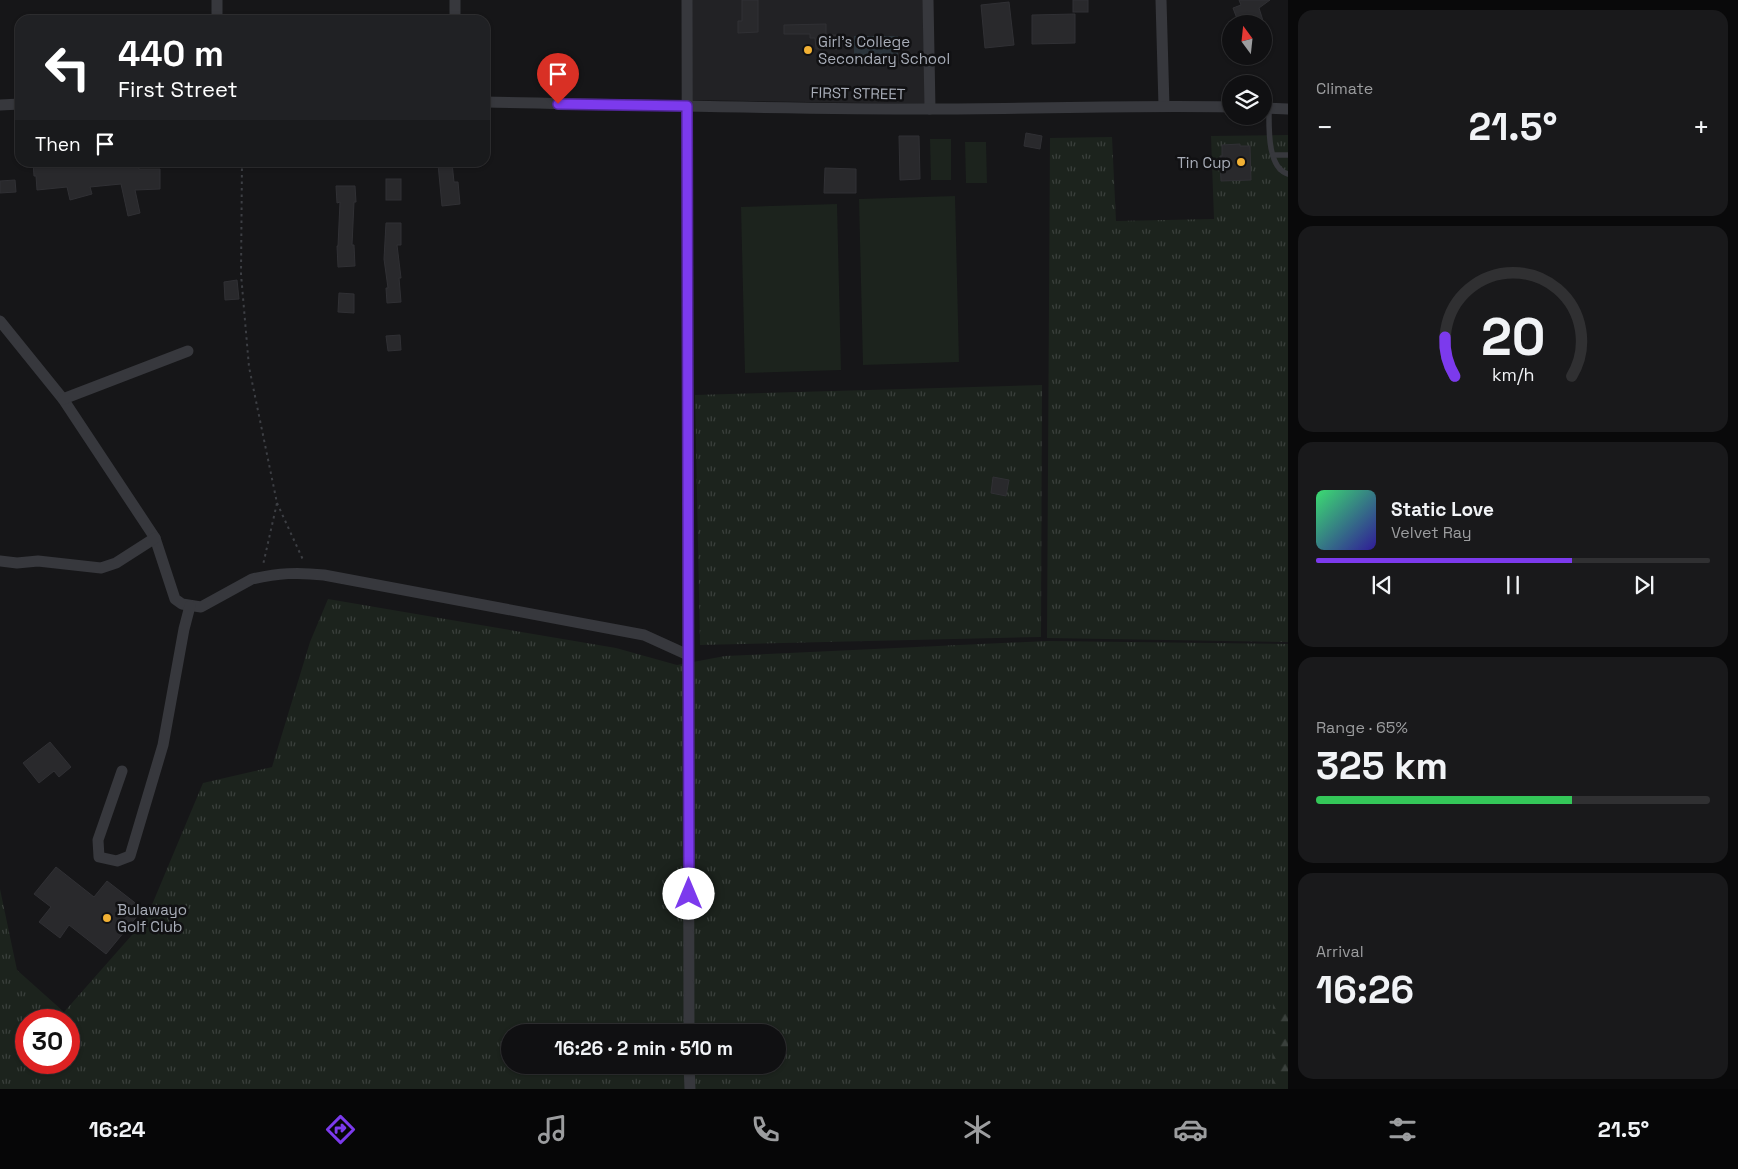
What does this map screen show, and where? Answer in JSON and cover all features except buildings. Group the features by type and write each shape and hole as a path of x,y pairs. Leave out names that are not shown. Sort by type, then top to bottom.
{"street":[{"path":"217,0 217,15"},
{"path":"455,0 455,15"},
{"path":"687,0 689,1024"},
{"path":"928,0 930,109"},
{"path":"1161,0 1164,106"},
{"name":"FIRST STREET","path":"490,102 930,109 1222,107"},
{"path":"0,105 15,104"},
{"path":"1272,108 1288,109"},
{"path":"0,322 63,399 155,538 175,599 182,604 201,607 252,579 260,577 294,572 310,573 644,635 688,655"},
{"path":"63,399 188,351"},
{"path":"0,561 38,561 101,568 116,563 155,538"},
{"path":"122,771 98,840 99,857 117,861 130,856 163,745 190,606"},
{"path":"690,1074 690,1089"}],"lane":[{"path":"1268,125 1274,164 1279,171 1288,174"},
{"path":"1273,155 1288,155"}],"path":[{"path":"242,167 241,274 248,367 277,504 310,573"},
{"path":"260,577 277,504"}],"shaded area":[{"name":"Girl's College Secondary School","path":"692,0 923,0 925,104 692,100"},
{"path":"854,36 898,36 898,56 854,56"}],"green space":[{"path":"1288,135 1288,642 1047,638 1050,138 1112,137 1116,221 1214,219 1211,136"},
{"path":"930,139 951,139 951,180 931,180"},
{"path":"965,142 986,142 987,183 966,183"},
{"path":"955,196 959,362 863,365 859,199"},
{"path":"837,204 841,370 745,373 741,207"},
{"path":"1042,385 1041,637 700,645 695,395"},
{"path":"328,599 616,648 677,665 725,656 1047,641 1288,644 1288,1089 0,1089 0,889 17,970 61,1009 15,1009 15,1074 80,1074 80,1009 67,1009 146,919 203,783 272,767 310,642"},
{"path":"1273,995 1288,1005 1288,1089 1272,1089"}],"place":[{"name":"Girl's College Secondary School","path":"808,50"},
{"name":"Tin Cup","path":"1241,162"},
{"name":"Bulawayo Golf Club","path":"107,918"}],"route":[{"path":"558,104 687,106 689,894"}]}
